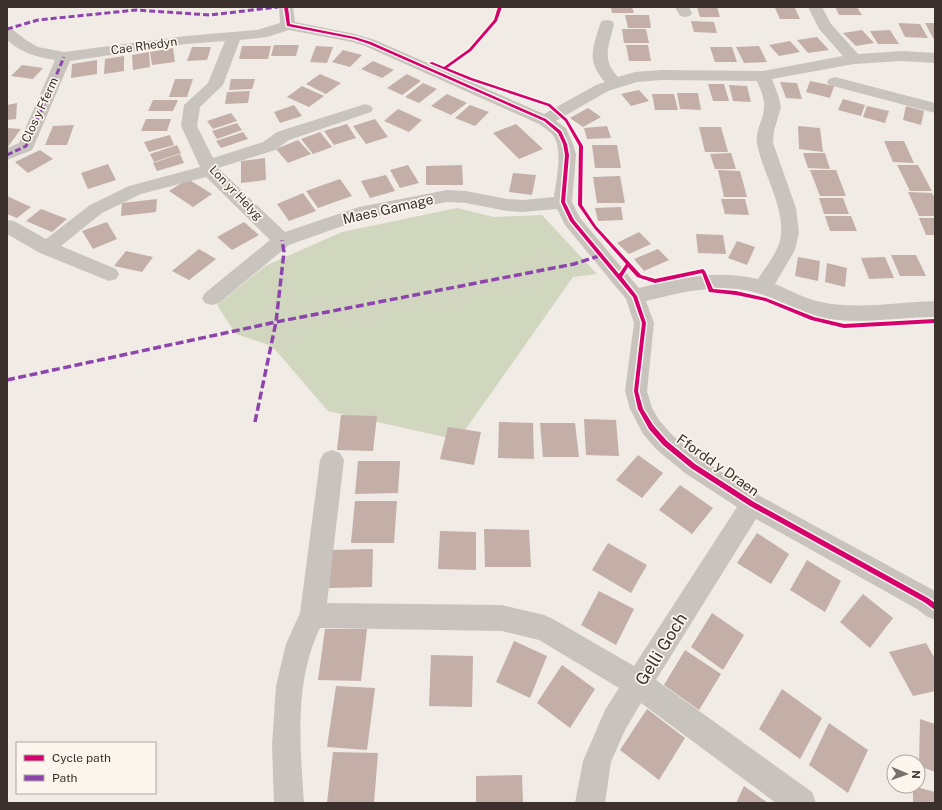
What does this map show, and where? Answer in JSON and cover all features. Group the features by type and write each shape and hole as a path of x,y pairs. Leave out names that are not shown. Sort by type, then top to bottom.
{"street":[{"path":"286,7 288,25 355,38 370,43 545,120 560,132 565,144 567,155 563,202"},
{"path":"815,7 824,26 854,59"},
{"path":"607,24 599,61 603,71 615,83"},
{"name":"Cae Rhedyn","path":"7,32 19,44 41,54 64,57 205,38 265,33 288,25"},
{"name":"Lon yr Helyg","path":"234,36 216,85 192,105 189,126 209,167 282,240"},
{"path":"545,120 602,88 635,77 660,75 763,76 854,59 902,56 935,58"},
{"name":"Clos y Fferm","path":"7,155 26,146 64,57"},
{"path":"763,76 771,98 773,110 767,123 765,142 784,199 789,226 788,244 763,287"},
{"path":"834,82 935,108"},
{"path":"47,248 96,209 135,190 209,167 269,146 283,136 365,109"},
{"name":"Maes Gamage","path":"212,298 282,240 359,213 447,196 466,197 507,206 563,202"},
{"name":"Ffordd y Draen","path":"563,202 572,221 635,296 644,322 636,391 641,409 650,427 665,443 693,466 752,504 926,600 935,607"},
{"path":"7,226 47,248 109,274"},
{"path":"635,296 696,282 736,281 763,287 799,303 826,311 853,314 935,309"},
{"path":"289,803 286,743 291,680 298,648 313,615 332,460"},
{"name":"Gelli Goch","path":"590,803 597,761 615,720 752,504"},
{"path":"313,615 502,618 544,628 638,684 801,803"}],"green space":[{"path":"457,208 494,217 542,215 597,274 573,277 458,440 328,411 272,346 236,334 217,305 265,266 342,232"}],"building":[{"path":"611,7 632,7 634,13 612,13"},
{"path":"697,7 717,7 720,17 700,17"},
{"path":"835,7 857,7 862,15 839,15"},
{"path":"775,8 795,8 800,19 780,19"},
{"path":"625,15 649,15 651,28 628,28"},
{"path":"691,21 714,22 717,33 694,32"},
{"path":"898,23 920,24 928,38 905,37"},
{"path":"925,23 935,23 935,38 933,38"},
{"path":"622,29 646,29 649,43 624,43"},
{"path":"862,30 874,43 856,46 843,33"},
{"path":"890,30 899,44 878,44 870,31"},
{"path":"817,37 829,50 808,53 797,40"},
{"path":"790,41 800,52 779,56 769,45"},
{"path":"274,45 299,45 296,56 271,56"},
{"path":"626,45 648,45 651,61 629,61"},
{"path":"242,46 271,46 268,59 239,59"},
{"path":"316,46 333,47 327,63 310,62"},
{"path":"759,46 767,62 744,63 736,47"},
{"path":"192,47 211,47 207,60 187,61"},
{"path":"710,47 732,47 737,62 715,62"},
{"path":"173,48 175,62 152,65 150,52"},
{"path":"343,50 362,55 350,67 332,62"},
{"path":"149,52 150,67 133,70 132,55"},
{"path":"124,56 124,71 104,74 105,59"},
{"path":"97,60 97,74 71,78 72,64"},
{"path":"373,61 394,70 382,78 361,69"},
{"path":"22,65 43,68 33,79 11,76"},
{"path":"320,74 341,83 326,94 306,84"},
{"path":"407,74 421,81 402,95 387,88"},
{"path":"175,79 193,79 187,97 169,97"},
{"path":"231,79 255,79 252,89 229,90"},
{"path":"810,81 834,86 830,98 806,92"},
{"path":"780,82 797,83 802,99 786,98"},
{"path":"423,83 437,89 419,103 405,97"},
{"path":"708,84 724,84 729,101 713,101"},
{"path":"729,85 747,86 751,102 733,101"},
{"path":"302,86 324,96 309,107 287,97"},
{"path":"639,90 649,101 631,106 621,94"},
{"path":"250,91 248,103 225,104 227,92"},
{"path":"677,93 698,93 701,110 680,109"},
{"path":"447,94 467,103 451,115 431,106"},
{"path":"652,94 674,94 678,110 655,110"},
{"path":"843,99 865,105 861,116 838,110"},
{"path":"153,100 178,100 173,111 148,111"},
{"path":"17,103 16,119 7,120 7,105"},
{"path":"294,105 302,116 280,123 274,112"},
{"path":"470,105 489,112 475,126 455,118"},
{"path":"867,106 889,111 885,123 863,117"},
{"path":"906,106 924,111 921,125 903,120"},
{"path":"588,108 601,117 583,127 570,118"},
{"path":"398,109 422,120 409,132 384,121"},
{"path":"231,113 237,121 213,129 207,121"},
{"path":"146,119 171,119 167,131 141,131"},
{"path":"375,119 388,137 366,144 353,126"},
{"path":"237,123 242,130 217,139 212,131"},
{"path":"347,124 356,138 334,145 324,131"},
{"path":"516,124 543,149 519,159 493,133"},
{"path":"74,125 67,145 45,145 53,126"},
{"path":"607,126 611,138 587,139 584,128"},
{"path":"798,126 820,128 823,152 799,149"},
{"path":"699,127 721,127 728,152 705,152"},
{"path":"7,128 21,129 7,148"},
{"path":"243,132 248,139 221,148 216,141"},
{"path":"320,132 332,147 313,154 301,139"},
{"path":"170,135 174,145 149,152 144,142"},
{"path":"298,140 311,154 288,163 276,149"},
{"path":"884,141 904,141 914,163 893,162"},
{"path":"177,145 181,153 154,162 150,154"},
{"path":"592,145 617,145 621,168 595,168"},
{"path":"40,150 53,159 28,173 15,162"},
{"path":"731,153 736,169 715,169 710,154"},
{"path":"803,153 825,153 830,169 808,168"},
{"path":"180,154 184,163 157,171 153,163"},
{"path":"265,158 266,180 241,183 241,161"},
{"path":"108,164 116,180 88,189 81,173"},
{"path":"408,165 419,183 400,188 390,170"},
{"path":"462,165 463,185 426,185 426,166"},
{"path":"897,165 918,165 932,191 910,191"},
{"path":"718,170 740,171 747,197 724,197"},
{"path":"810,170 836,170 846,196 820,196"},
{"path":"513,173 536,175 532,195 509,192"},
{"path":"386,175 395,191 370,198 361,181"},
{"path":"620,176 625,203 597,203 593,177"},
{"path":"188,179 212,194 193,207 169,191"},
{"path":"340,179 352,196 318,208 306,191"},
{"path":"908,192 932,193 935,198 935,216 919,216"},
{"path":"303,193 316,211 289,221 277,204"},
{"path":"7,196 31,207 17,218 7,214"},
{"path":"819,198 843,198 849,214 824,214"},
{"path":"157,199 156,212 121,216 122,203"},
{"path":"721,199 745,199 749,215 725,214"},
{"path":"621,207 623,220 598,221 595,208"},
{"path":"41,209 67,219 52,232 26,221"},
{"path":"825,216 851,216 857,231 830,231"},
{"path":"919,218 935,218 935,235 926,235"},
{"path":"107,222 117,239 93,249 82,231"},
{"path":"244,222 259,235 232,250 217,237"},
{"path":"639,232 651,244 629,254 617,243"},
{"path":"696,234 723,235 726,254 698,253"},
{"path":"737,241 755,247 747,265 728,258"},
{"path":"199,249 216,259 189,280 172,271"},
{"path":"658,249 669,260 644,271 634,259"},
{"path":"126,251 153,257 142,272 114,266"},
{"path":"891,255 916,255 926,276 900,276"},
{"path":"798,257 820,261 818,281 795,276"},
{"path":"885,257 894,278 869,279 861,258"},
{"path":"827,263 847,268 845,287 825,282"},
{"path":"341,415 377,416 373,451 337,450"},
{"path":"584,419 616,420 619,456 586,455"},
{"path":"499,422 533,423 534,459 498,458"},
{"path":"540,423 575,423 579,457 543,457"},
{"path":"448,427 481,432 474,465 440,459"},
{"path":"638,455 663,473 642,498 616,480"},
{"path":"358,461 400,461 398,493 355,494"},
{"path":"680,485 713,508 692,534 659,510"},
{"path":"355,501 397,501 394,543 351,543"},
{"path":"484,529 529,530 531,567 485,567"},
{"path":"440,531 476,532 476,570 438,569"},
{"path":"757,533 789,554 771,584 737,563"},
{"path":"608,543 647,565 631,593 592,570"},
{"path":"373,549 372,587 329,588 332,550"},
{"path":"807,560 841,581 825,612 790,590"},
{"path":"599,591 634,609 616,645 581,625"},
{"path":"863,594 893,618 870,648 840,622"},
{"path":"712,613 744,635 723,670 691,647"},
{"path":"325,629 367,629 361,681 318,680"},
{"path":"514,641 547,656 530,698 496,682"},
{"path":"926,643 935,659 935,691 913,696 889,652"},
{"path":"685,650 721,674 699,710 664,685"},
{"path":"431,655 473,656 472,707 429,706"},
{"path":"562,665 595,689 570,728 537,703"},
{"path":"336,686 375,688 367,750 327,747"},
{"path":"782,689 822,718 800,759 759,729"},
{"path":"647,709 685,738 659,780 620,750"},
{"path":"920,719 935,724 935,772 926,769 926,754 919,754"},
{"path":"829,723 868,750 848,793 809,765"},
{"path":"333,752 378,753 374,803 327,803"},
{"path":"522,775 523,803 476,803 476,776"},
{"path":"744,786 768,803 736,803"},
{"path":"926,790 935,792 935,803 913,803 913,794 926,794"}],"marked path":[{"path":"7,29 38,20 136,10 210,15 278,7"},
{"path":"7,155 26,146 64,57"},
{"path":"255,422 276,322 284,252 282,240"},
{"path":"7,380 276,322 574,264 602,255"}],"cycle path":[{"path":"286,7 288,25 355,38 370,43 545,120 560,132 565,144 567,155 563,202 572,221 635,296 644,323 636,391 641,409 651,427 665,443 693,466 752,504 926,600 935,607"},
{"path":"445,68 470,50 496,20 500,7"},
{"path":"431,63 471,79 549,105 566,120 581,146 580,205 595,227 628,264 620,277"},
{"path":"628,264 639,276 655,281 703,271 711,291 736,293 766,300 813,319 844,326 935,321"}]}
